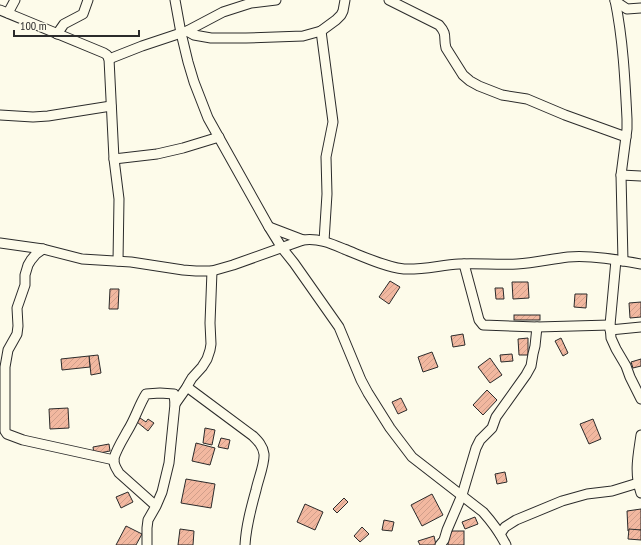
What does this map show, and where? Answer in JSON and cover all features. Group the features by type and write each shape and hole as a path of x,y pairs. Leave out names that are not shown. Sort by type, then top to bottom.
{"street":[{"path":"15,0 4,12 104,53 109,59 114,159 119,199 118,261"},
{"path":"57,34 64,24 83,14 88,0"},
{"path":"175,0 184,32 194,82 205,111 282,248 339,327 368,393 394,433 412,457 483,512 500,534 506,545"},
{"path":"109,59 184,32 223,12 241,5 276,0"},
{"path":"184,32 211,38 303,36 321,31 336,20 343,11 345,0"},
{"path":"389,0 439,25 444,31 446,48 463,75 470,82 502,95 527,99 565,115 626,137"},
{"path":"615,1 627,9 641,8"},
{"path":"615,1 623,54 627,119 621,175 619,260 610,328 613,342 641,399"},
{"path":"619,21 627,9"},
{"path":"321,31 333,122 326,157 327,194 324,241"},
{"path":"0,115 33,117 48,116 111,106"},
{"path":"114,159 157,154 219,137"},
{"path":"621,175 641,176"},
{"path":"269,227 303,240 324,241 367,258 399,268 426,269 464,264 516,264 570,257 619,260 641,264"},
{"path":"0,242 43,249 82,259 118,261 183,270 212,271 233,266 303,240"},
{"path":"43,249 36,254 28,265 25,275 25,285 17,308 17,334 8,350 5,367 5,431 7,434 23,440 114,460"},
{"path":"464,264 479,320 481,324 485,326 641,327"},
{"path":"174,404 192,378 202,367 210,350 212,271"},
{"path":"440,545 444,540 462,495 476,448 480,440 492,428 496,417 531,366 537,326"},
{"path":"187,387 253,436 263,448 264,455 262,469 248,517 245,545"},
{"path":"147,545 148,520 156,506 162,492 169,463 174,394 146,394 129,430 122,440 114,460 115,466 119,473 156,506"},
{"path":"641,435 637,471 641,493"},
{"path":"500,534 505,527 516,520 562,501 587,494 612,491 638,483"}],"building":[{"path":"390,281 400,287 389,304 379,297"},
{"path":"512,282 528,282 529,298 513,299"},
{"path":"495,288 503,288 504,299 496,299"},
{"path":"110,289 119,289 118,309 109,309"},
{"path":"575,294 587,294 586,308 574,307"},
{"path":"641,302 641,317 630,318 629,303"},
{"path":"514,315 540,315 540,320 514,320"},
{"path":"463,334 465,345 453,347 451,336"},
{"path":"528,338 528,355 519,355 518,339"},
{"path":"561,338 568,353 563,356 555,341"},
{"path":"432,352 438,367 423,372 418,357"},
{"path":"512,354 513,361 501,362 500,355"},
{"path":"98,355 101,373 91,375 89,356"},
{"path":"89,356 90,367 62,370 61,359"},
{"path":"490,358 502,375 490,383 478,367"},
{"path":"641,359 641,366 633,368 631,362"},
{"path":"487,390 497,400 483,415 473,405"},
{"path":"401,398 407,410 398,414 392,402"},
{"path":"68,408 69,428 50,429 49,409"},
{"path":"140,418 146,422 148,419 154,423 148,431 137,422"},
{"path":"593,419 601,439 589,444 580,424"},
{"path":"205,428 215,430 212,445 203,443"},
{"path":"221,438 230,440 228,449 218,447"},
{"path":"196,443 215,448 210,465 192,461"},
{"path":"109,444 110,451 94,454 93,447"},
{"path":"505,472 507,482 497,484 495,474"},
{"path":"186,479 215,484 211,508 181,503"},
{"path":"128,492 133,502 121,508 116,497"},
{"path":"432,494 443,515 422,526 411,505"},
{"path":"344,498 348,502 337,513 333,509"},
{"path":"305,504 323,512 315,530 297,522"},
{"path":"641,509 641,530 628,531 627,511"},
{"path":"475,517 478,524 465,529 462,522"},
{"path":"384,520 394,522 392,531 382,530"},
{"path":"126,526 142,534 136,545 116,545"},
{"path":"362,527 369,534 360,542 354,536"},
{"path":"180,529 194,531 193,545 178,545"},
{"path":"629,529 641,530 641,540 628,539"},
{"path":"448,531 464,531 464,545 448,545"},
{"path":"434,536 436,545 420,545 418,541"}]}
